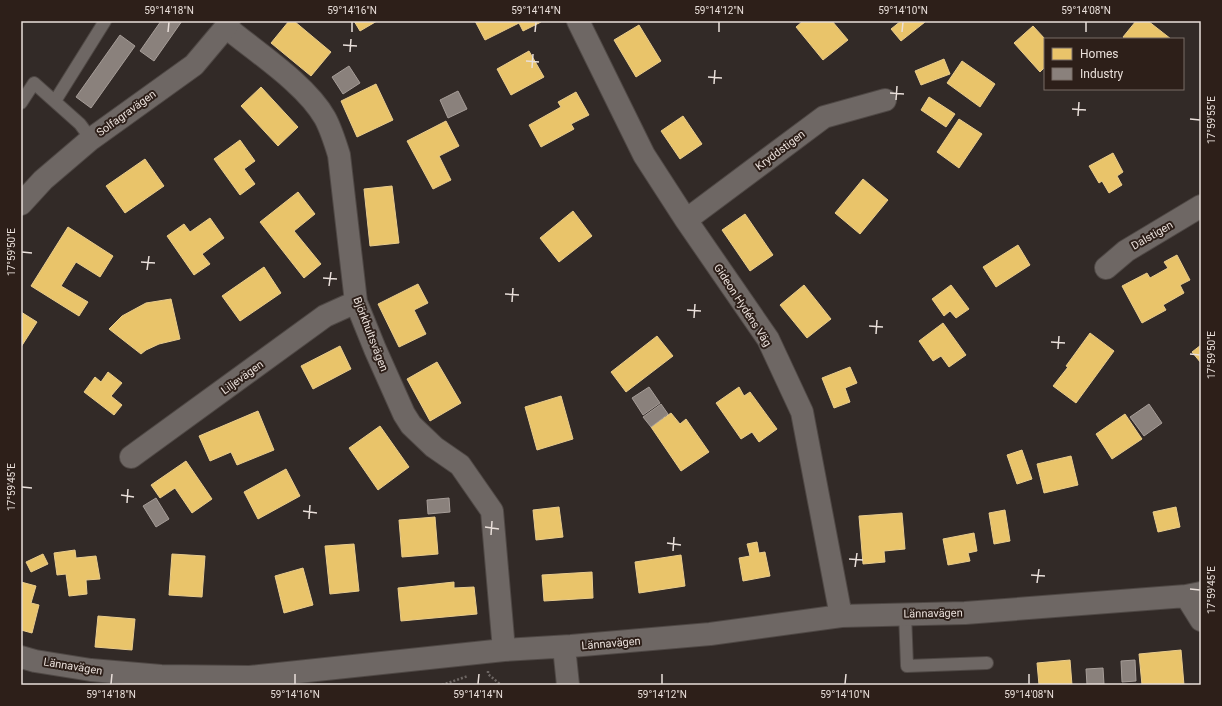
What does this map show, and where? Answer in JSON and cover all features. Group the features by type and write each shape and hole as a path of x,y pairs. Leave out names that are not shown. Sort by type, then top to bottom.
{"street":[{"name":"Gideon Hydéns Väg","path":"578,21 644,155 686,220 768,339 802,412 841,616"},
{"name":"Solfagravägen","path":"21,204 43,180 91,139 194,65 228,24"},
{"name":"Björkhultsvägen","path":"228,24 312,100 325,118 334,138 339,155 356,302 404,414 411,425 434,447 460,464 492,511 504,650"},
{"name":"Kryddstigen","path":"686,220 824,117 885,100"},
{"name":"Dalstigen","path":"1106,268 1126,251 1201,206"},
{"name":"Liljevägen","path":"131,457 325,316 356,302"},
{"name":"Lännavägen","path":"21,657 91,670 161,676 250,677 504,650 710,634 841,616 905,613 965,613 1194,594"},
{"path":"1194,594 1201,620"},
{"path":"564,646 568,685"}],"lane":[{"path":"54,101 105,21"},
{"path":"21,103 34,83 80,124 91,139"},
{"path":"905,613 907,666 987,663"}],"path":[{"path":"481,675 496,673"},
{"path":"488,674 501,685"},
{"path":"442,685 467,676 474,676"}],"building: Homes":[{"path":"289,21 294,21 331,52 311,76 271,43"},
{"path":"354,21 377,21 360,31"},
{"path":"475,21 541,22 523,31 519,23 485,40"},
{"path":"803,21 832,21 848,40 823,60 796,27"},
{"path":"901,21 925,22 901,41 891,29"},
{"path":"1136,21 1148,21 1170,38 1124,38 1123,37"},
{"path":"639,25 661,61 636,77 614,40"},
{"path":"1033,26 1044,38 1044,68 1040,72 1014,43"},
{"path":"529,51 544,77 511,95 497,69"},
{"path":"944,59 950,74 921,85 915,71"},
{"path":"962,61 995,84 980,107 947,83"},
{"path":"376,84 393,120 357,137 341,101"},
{"path":"261,87 298,127 278,146 241,106"},
{"path":"576,92 589,115 571,124 574,129 541,147 529,125 561,107 558,102"},
{"path":"929,97 955,114 946,127 921,110"},
{"path":"683,116 702,144 680,159 661,131"},
{"path":"959,119 982,134 959,168 937,152"},
{"path":"446,121 459,146 439,156 451,180 433,189 407,141"},
{"path":"240,140 255,161 244,169 255,184 240,195 214,159"},
{"path":"1113,153 1123,172 1117,176 1122,185 1109,193 1102,181 1099,183 1089,166"},
{"path":"145,159 164,186 125,213 106,186"},
{"path":"863,179 888,200 860,234 835,213"},
{"path":"392,186 399,243 370,246 364,189"},
{"path":"298,192 315,214 294,231 321,264 304,278 260,222"},
{"path":"573,211 592,236 559,262 540,238"},
{"path":"745,214 773,255 750,271 722,230"},
{"path":"210,218 224,238 202,254 210,264 194,275 167,236 184,224 190,232"},
{"path":"68,227 113,256 100,277 76,262 61,286 88,302 79,316 31,286"},
{"path":"1018,245 1030,265 996,287 983,267"},
{"path":"1177,255 1190,280 1180,285 1184,293 1163,305 1166,310 1142,323 1122,286 1147,273 1150,278 1168,268 1164,262"},
{"path":"264,267 281,293 240,321 222,296"},
{"path":"418,284 428,303 414,310 426,334 399,347 378,304"},
{"path":"804,285 831,319 807,338 780,305"},
{"path":"951,285 969,309 956,318 950,311 944,316 932,299"},
{"path":"171,299 180,339 159,344 141,354 109,329 122,316 146,303"},
{"path":"21,312 37,322 21,347"},
{"path":"943,323 966,355 949,367 941,356 933,361 919,341"},
{"path":"1090,333 1114,351 1076,403 1053,386 1068,367 1066,366"},
{"path":"657,336 673,356 626,392 611,372"},
{"path":"1201,345 1201,363 1192,352"},
{"path":"340,346 351,369 313,389 301,366"},
{"path":"437,362 461,403 430,421 407,379"},
{"path":"850,367 857,383 845,388 850,402 834,408 822,378"},
{"path":"108,372 122,383 111,396 122,405 114,415 84,392 95,377 101,382"},
{"path":"739,387 744,396 750,392 777,429 759,442 752,432 741,439 716,403"},
{"path":"561,396 573,439 537,450 525,407"},
{"path":"258,411 274,450 237,465 231,452 210,461 199,436"},
{"path":"671,413 680,424 686,419 709,452 681,471 651,427"},
{"path":"1125,414 1142,439 1112,459 1096,434"},
{"path":"380,426 409,467 378,490 349,448"},
{"path":"1022,450 1032,479 1017,484 1007,455"},
{"path":"1071,456 1078,485 1044,493 1037,464"},
{"path":"186,461 212,499 192,513 175,488 160,498 151,485"},
{"path":"286,469 300,496 258,519 244,492"},
{"path":"559,507 563,537 536,540 533,510"},
{"path":"1176,507 1180,527 1158,532 1153,512"},
{"path":"1005,510 1010,541 994,544 989,513"},
{"path":"902,513 905,549 884,551 885,562 863,564 859,516"},
{"path":"435,517 438,554 402,557 399,520"},
{"path":"974,533 977,551 968,553 970,561 948,565 943,539"},
{"path":"757,542 759,553 765,552 770,576 743,581 739,558 750,556 747,544"},
{"path":"354,544 359,591 330,594 325,546"},
{"path":"75,550 76,558 96,556 100,579 86,580 87,594 69,596 66,574 57,575 54,553"},
{"path":"43,554 48,564 31,572 26,562"},
{"path":"172,554 205,556 202,597 169,595"},
{"path":"681,555 685,586 639,593 635,562"},
{"path":"303,568 313,605 284,613 275,576"},
{"path":"592,572 593,598 544,601 542,575"},
{"path":"21,582 36,586 31,603 39,605 32,633 21,630"},
{"path":"454,582 454,588 474,587 477,614 401,621 398,588"},
{"path":"98,616 135,619 132,650 95,647"},
{"path":"1181,650 1184,685 1142,685 1139,654"},
{"path":"1070,660 1072,685 1039,685 1037,663"}],"building: Industry":[{"path":"161,21 182,21 154,61 140,51"},
{"path":"120,35 135,46 91,108 76,97"},
{"path":"349,66 360,83 343,94 332,77"},
{"path":"458,91 467,109 448,118 440,100"},
{"path":"649,387 660,403 643,415 632,398"},
{"path":"661,404 668,414 651,427 643,417"},
{"path":"1149,404 1162,423 1144,436 1130,417"},
{"path":"156,498 169,519 156,527 143,506"},
{"path":"449,498 450,512 428,514 427,500"},
{"path":"1135,660 1136,681 1122,682 1121,661"},
{"path":"1103,668 1104,684 1087,685 1086,669"}]}
